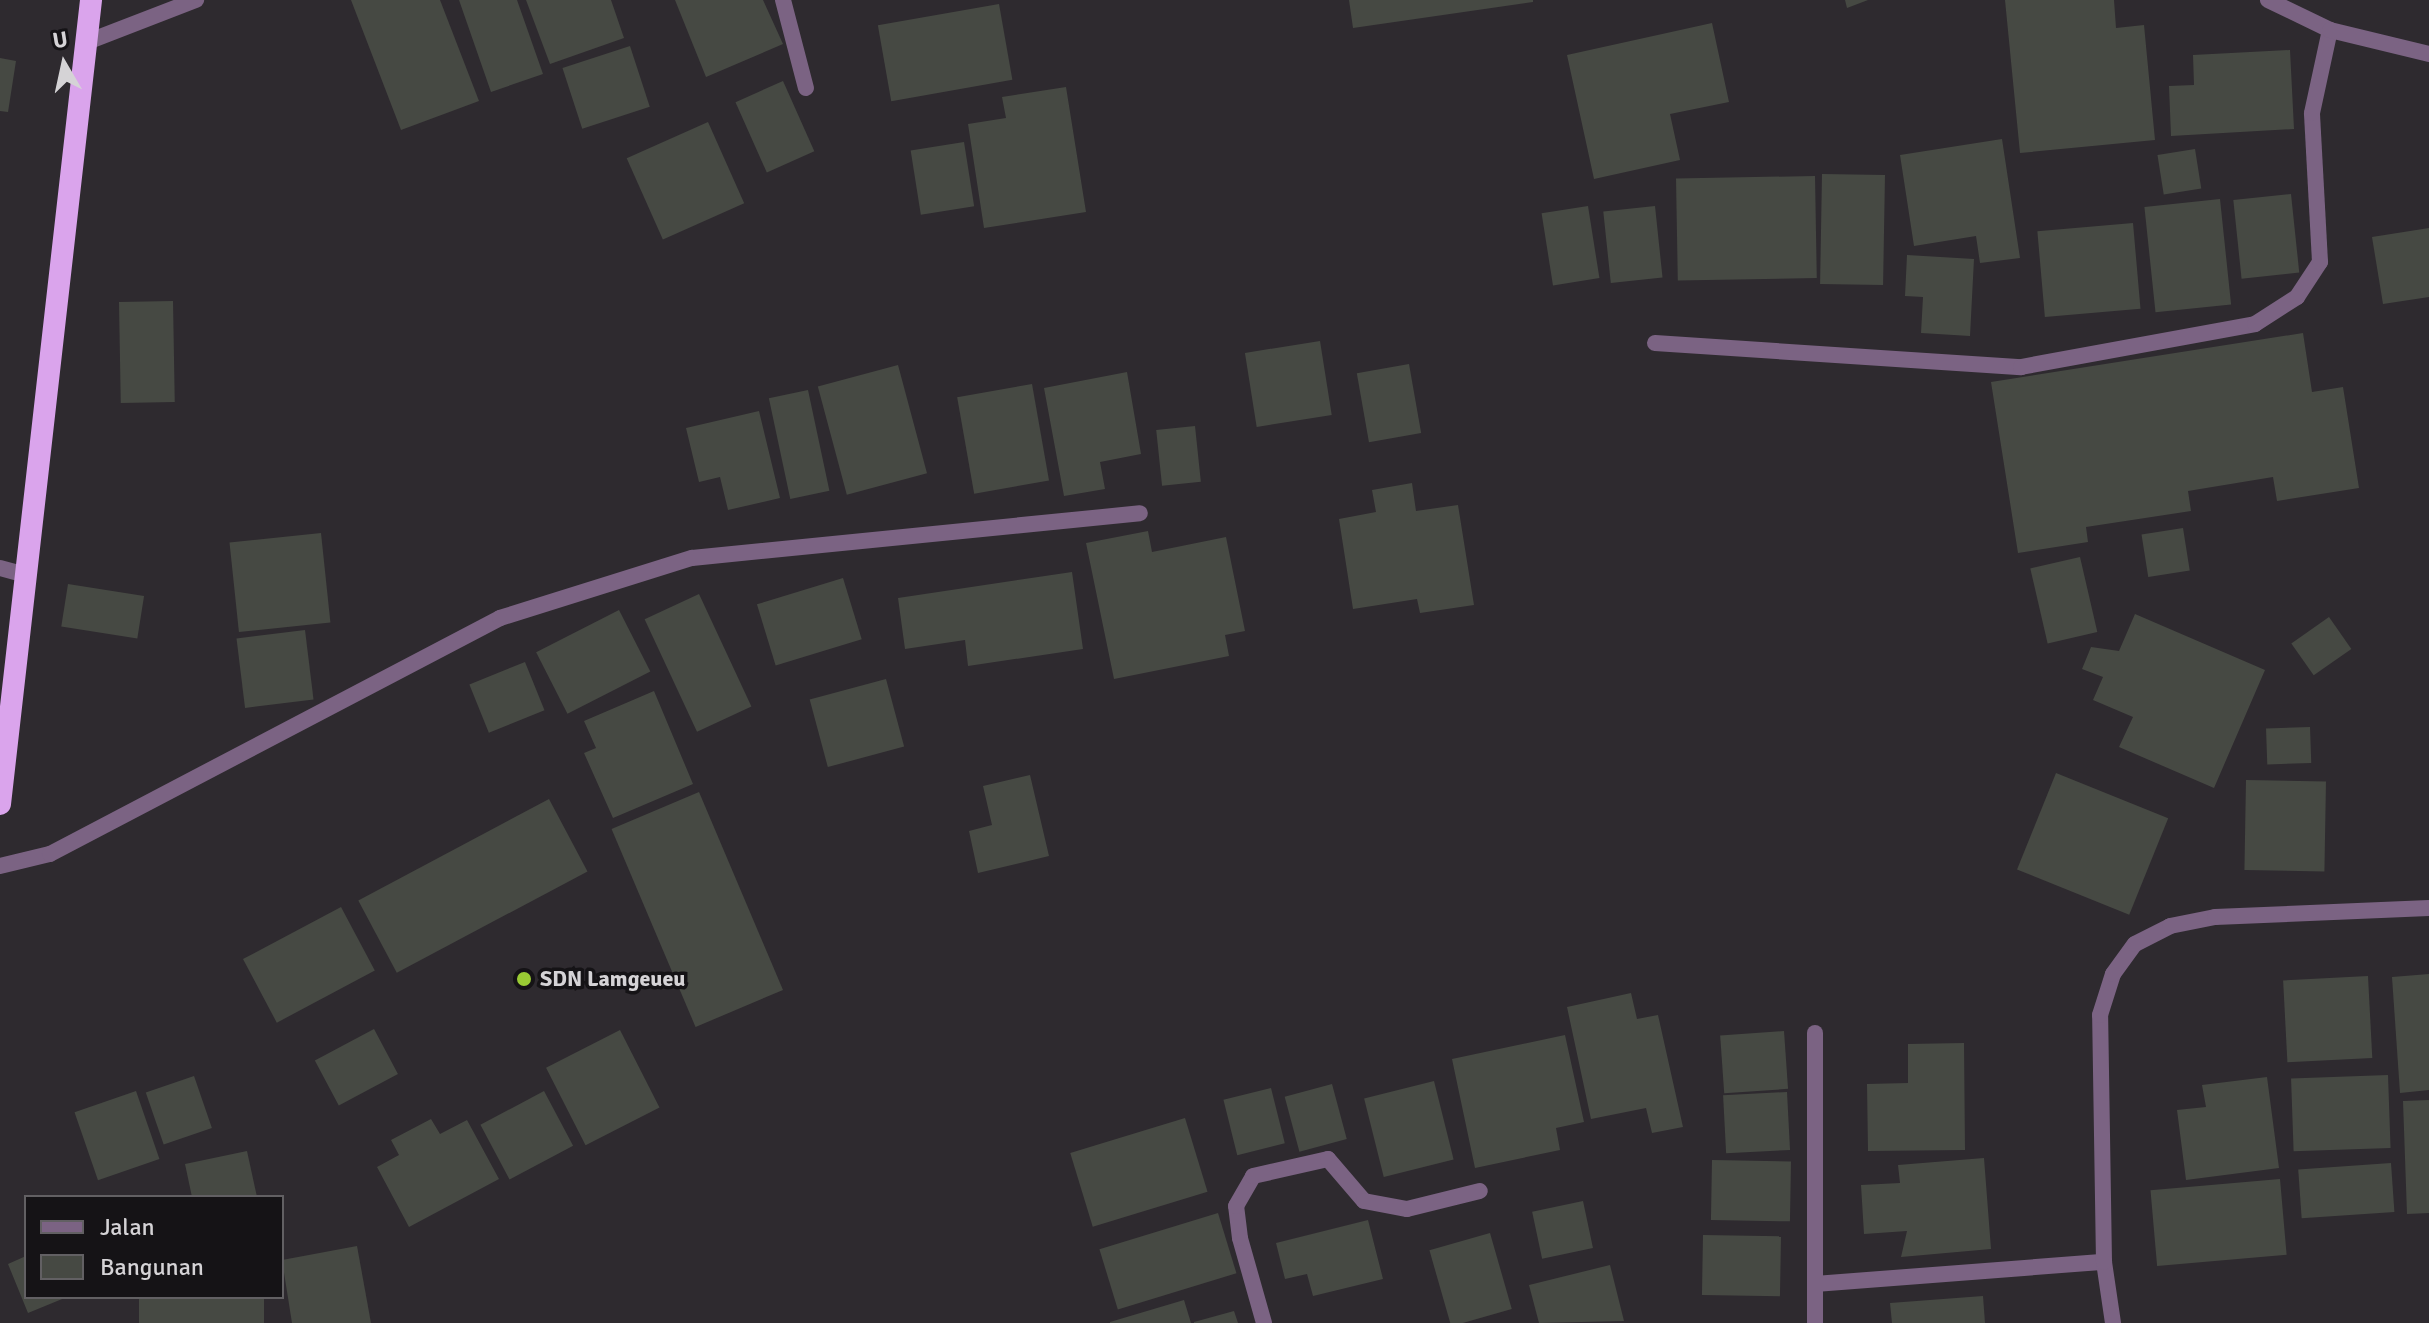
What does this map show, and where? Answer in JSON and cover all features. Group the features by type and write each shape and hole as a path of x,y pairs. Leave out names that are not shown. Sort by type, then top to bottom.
{"highway":[{"path":"0,804 22,574 91,0"}],"street":[{"path":"87,42 196,0"},
{"path":"783,0 806,88"},
{"path":"2268,0 2330,30 2429,54"},
{"path":"1655,343 2021,367 2255,324 2297,297 2320,262 2312,113 2330,30"},
{"path":"0,866 50,854 500,618 692,558 1140,513"},
{"path":"0,568 22,574"},
{"path":"2113,1323 2104,1262 2100,1015 2113,974 2135,944 2170,926 2215,917 2429,908"},
{"path":"1815,1033 1815,1323"},
{"path":"1264,1323 1240,1238 1236,1206 1253,1176 1328,1159 1364,1201 1407,1209 1480,1191"},
{"path":"1815,1284 2104,1262"}],"building":[{"path":"351,0 440,0 479,101 401,130"},
{"path":"459,0 517,0 543,74 491,92"},
{"path":"526,0 611,0 624,38 550,64"},
{"path":"675,0 763,0 783,44 706,77"},
{"path":"1349,0 1533,0 1533,2 1353,28"},
{"path":"1845,0 1868,0 1847,8"},
{"path":"2005,0 2114,0 2116,28 2144,25 2155,140 2020,153"},
{"path":"999,4 1012,80 891,101 878,25"},
{"path":"1712,23 1729,102 1670,114 1680,160 1594,179 1567,55"},
{"path":"630,46 650,107 582,129 562,68"},
{"path":"2290,50 2294,129 2171,136 2169,86 2194,85 2193,55"},
{"path":"0,58 16,61 8,112 0,111"},
{"path":"783,81 814,151 767,172 735,102"},
{"path":"1066,87 1086,212 984,228 968,124 1006,118 1002,97"},
{"path":"708,122 744,203 663,240 627,158"},
{"path":"2002,139 2020,258 1980,263 1976,236 1914,246 1900,155"},
{"path":"964,142 974,206 921,215 911,150"},
{"path":"2195,149 2201,189 2164,194 2157,155"},
{"path":"1822,174 1885,175 1883,285 1820,284"},
{"path":"1815,176 1817,278 1678,280 1676,178"},
{"path":"2291,194 2299,273 2242,279 2233,200"},
{"path":"2220,199 2231,304 2155,312 2144,207"},
{"path":"1588,206 1599,278 1553,285 1542,213"},
{"path":"1655,206 1663,278 1611,283 1603,211"},
{"path":"2133,223 2140,309 2045,317 2037,231"},
{"path":"2429,228 2429,297 2383,304 2372,237"},
{"path":"1907,255 1974,259 1970,336 1921,333 1923,297 1905,296"},
{"path":"173,301 175,402 121,403 119,302"},
{"path":"2303,333 2312,392 2343,387 2359,488 2277,501 2273,477 2188,491 2191,511 2086,527 2088,542 2018,553 1991,382"},
{"path":"1320,341 1332,415 1257,427 1245,353"},
{"path":"1409,364 1421,433 1369,442 1357,373"},
{"path":"898,365 927,473 847,495 818,386"},
{"path":"1127,372 1141,454 1100,462 1105,489 1064,496 1044,388"},
{"path":"1032,384 1049,481 974,494 957,397"},
{"path":"808,390 829,491 790,499 769,398"},
{"path":"759,411 780,498 728,510 720,477 699,482 686,428"},
{"path":"1195,426 1201,482 1162,486 1156,430"},
{"path":"1412,483 1416,511 1458,505 1474,605 1420,613 1417,599 1353,609 1339,519 1376,512 1372,490"},
{"path":"2183,528 2190,570 2148,577 2142,535"},
{"path":"1148,531 1152,552 1226,537 1245,631 1225,635 1229,656 1114,679 1086,543"},
{"path":"321,533 330,623 239,632 230,543"},
{"path":"2080,557 2097,632 2048,643 2030,568"},
{"path":"1072,572 1083,649 968,666 965,640 905,649 898,598"},
{"path":"843,578 862,639 776,666 757,604"},
{"path":"68,584 144,596 137,639 61,626"},
{"path":"699,594 751,706 697,732 645,619"},
{"path":"619,610 650,671 567,714 536,652"},
{"path":"2135,614 2265,670 2214,788 2119,747 2133,717 2093,700 2103,677 2082,669 2091,647 2119,651"},
{"path":"2329,617 2351,649 2314,675 2291,643"},
{"path":"305,630 314,699 245,708 237,638"},
{"path":"525,662 544,710 489,733 469,684"},
{"path":"886,679 904,747 828,767 810,699"},
{"path":"654,691 693,784 613,818 584,753 596,748 584,721"},
{"path":"2310,727 2311,763 2267,765 2266,729"},
{"path":"2056,773 2168,818 2129,915 2017,869"},
{"path":"1030,775 1049,856 978,873 969,831 992,825 983,786"},
{"path":"2246,780 2326,781 2324,871 2244,870"},
{"path":"699,792 783,990 696,1027 612,829"},
{"path":"549,799 587,871 397,973 358,900"},
{"path":"341,907 375,971 277,1023 243,959"},
{"path":"2429,974 2429,1090 2400,1093 2392,977"},
{"path":"2368,976 2372,1058 2287,1062 2283,980"},
{"path":"1631,993 1637,1019 1658,1015 1683,1127 1652,1133 1646,1108 1591,1119 1567,1007"},
{"path":"374,1029 398,1074 339,1105 315,1060"},
{"path":"620,1030 659,1108 586,1145 546,1068"},
{"path":"1784,1031 1788,1089 1724,1093 1720,1035"},
{"path":"1565,1035 1584,1122 1556,1128 1560,1150 1475,1168 1452,1059"},
{"path":"1964,1043 1965,1150 1868,1151 1867,1084 1908,1083 1908,1044"},
{"path":"2388,1075 2391,1148 2294,1151 2291,1078"},
{"path":"194,1076 212,1128 164,1145 146,1093"},
{"path":"2267,1077 2279,1168 2186,1180 2177,1110 2206,1107 2202,1085"},
{"path":"1434,1081 1454,1160 1384,1177 1364,1098"},
{"path":"1332,1084 1347,1139 1299,1152 1285,1097"},
{"path":"1271,1088 1285,1143 1237,1155 1223,1100"},
{"path":"136,1091 159,1159 98,1180 75,1112"},
{"path":"544,1091 573,1146 510,1180 480,1125"},
{"path":"1787,1092 1790,1150 1726,1153 1723,1095"},
{"path":"2429,1100 2429,1213 2407,1214 2403,1101"},
{"path":"1185,1118 1208,1192 1093,1227 1070,1153"},
{"path":"431,1119 440,1134 467,1120 499,1179 409,1227 377,1167 399,1155 391,1140"},
{"path":"247,1151 257,1195 192,1195 185,1164"},
{"path":"1984,1158 1991,1249 1901,1257 1907,1231 1864,1234 1861,1185 1900,1183 1898,1165"},
{"path":"1712,1160 1791,1161 1790,1221 1711,1220"},
{"path":"2391,1163 2394,1212 2302,1218 2298,1169"},
{"path":"2280,1179 2287,1255 2157,1266 2150,1190"},
{"path":"1583,1201 1593,1248 1542,1259 1532,1212"},
{"path":"1218,1213 1236,1273 1118,1310 1099,1249"},
{"path":"1368,1220 1383,1279 1313,1296 1307,1274 1285,1279 1276,1243"},
{"path":"1490,1233 1512,1309 1463,1323 1450,1323 1429,1250"},
{"path":"1703,1235 1781,1236 1780,1296 1702,1295"},
{"path":"357,1246 371,1323 292,1323 284,1260"},
{"path":"24,1257 24,1299 62,1299 28,1313 8,1264"},
{"path":"1610,1265 1624,1321 1539,1323 1529,1285"},
{"path":"1983,1296 1985,1323 1892,1323 1890,1303"},
{"path":"139,1299 264,1299 264,1323 139,1323"},
{"path":"1184,1300 1191,1323 1110,1323 1110,1322"},
{"path":"1234,1311 1238,1323 1194,1323 1194,1322"}],"place":[{"name":"SDN Lamgeueu","path":"524,979"}]}
